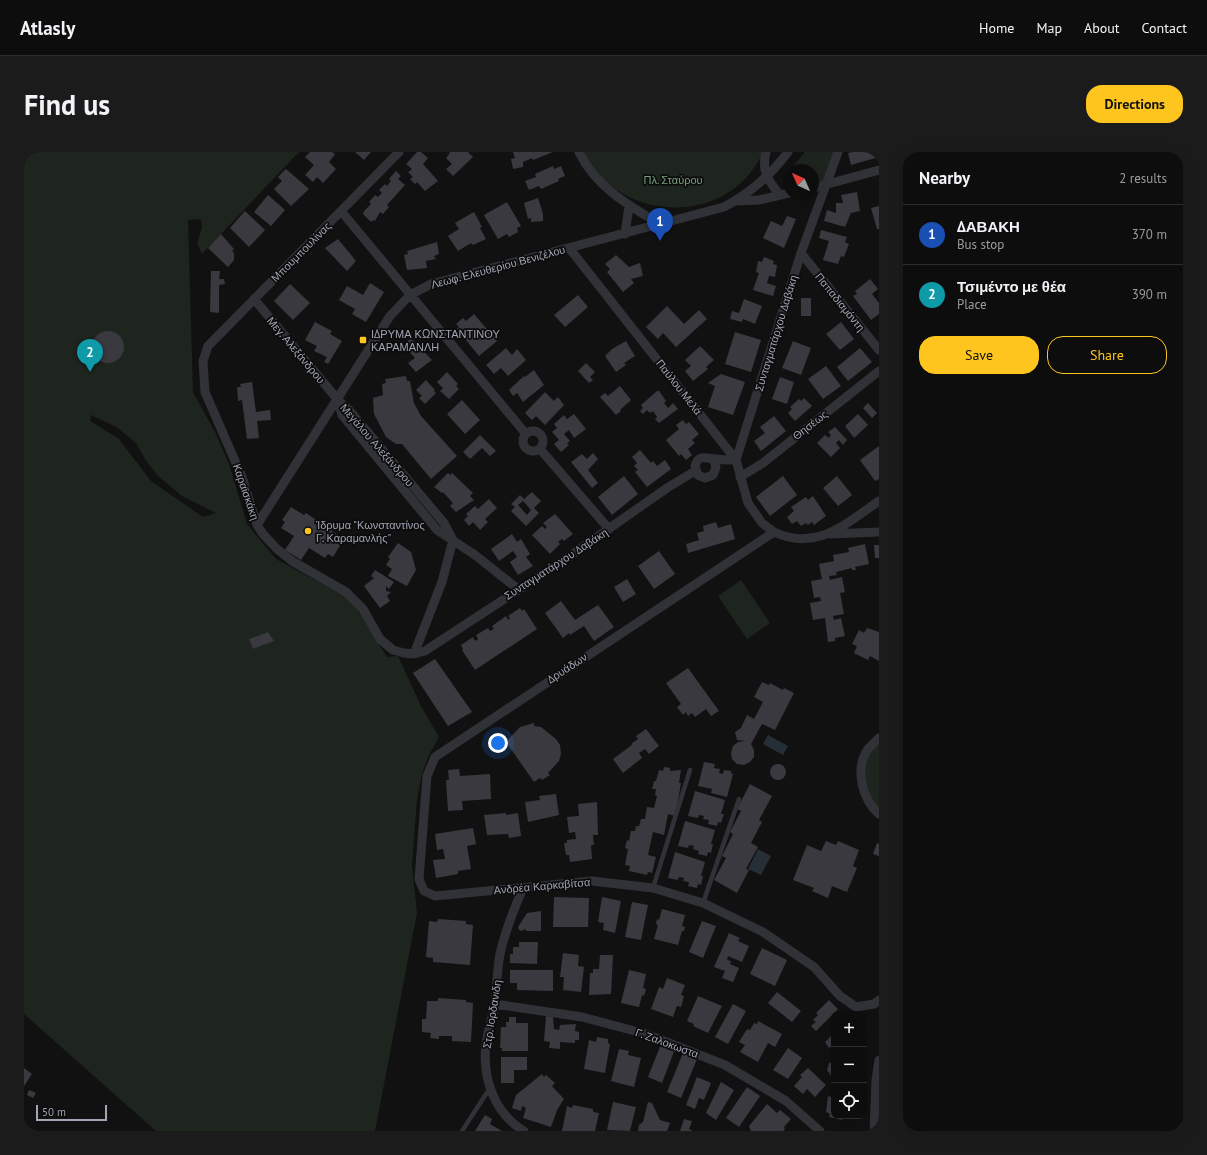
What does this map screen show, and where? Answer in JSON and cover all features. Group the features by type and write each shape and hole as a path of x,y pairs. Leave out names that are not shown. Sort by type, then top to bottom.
{"street":[{"name":"Μπουμπουλίνας","path":"205,353 208,346 399,152"},
{"path":"580,152 590,170 601,182 629,206 660,224"},
{"path":"766,152 764,162 767,178 783,192"},
{"name":"Λεωφ. Ελευθερίου Βενιζέλου","path":"257,525 395,310 410,295 431,284 570,249 724,207 737,200 767,178 788,152"},
{"name":"Συνταγματάρχου Δαβάκη","path":"736,460 801,253 838,152"},
{"path":"819,187 879,170"},
{"name":"Λεωφ. Ελευθερίου Βενιζέλου","path":"737,200 759,200 783,194"},
{"path":"626,234 629,206"},
{"path":"341,211 526,434"},
{"name":"Παύλου Μελά","path":"570,249 736,460 748,503 754,514 774,532"},
{"name":"Παπαδιαμάντη","path":"801,253 879,350"},
{"name":"Μεγ. Αλεξάνδρου","path":"254,299 338,400"},
{"name":"Καραϊσκάκη","path":"205,353 205,392 242,477 257,525 277,549 292,561 346,592 363,609 380,639 386,645 404,653 414,654"},
{"name":"Θησέως","path":"740,477 762,463 879,371"},
{"name":"Μεγάλου Αλεξάνδρου","path":"338,400 349,410 444,523 453,540 475,555 518,589"},
{"path":"532,431 541,434 544,440 540,449 533,451 527,449 523,443 526,434 532,431"},
{"path":"540,449 609,529"},
{"path":"713,459 716,471 710,477 701,477 696,471 696,462 700,458 709,457 713,459 736,460"},
{"name":"Συνταγματάρχου Δαβάκη","path":"414,654 430,648 609,529 667,488 696,471"},
{"path":"831,534 879,501"},
{"path":"774,532 798,540 815,539 831,534 879,532"},
{"name":"Δρυάδων","path":"432,896 422,889 420,879 427,776 435,757 448,746 774,532"},
{"path":"414,654 442,582 453,540"},
{"path":"879,738 866,753 861,776 864,794 879,814"},
{"name":"Ανδρέα Καρκαβίτσα","path":"432,896 592,881 653,888 703,903 763,932 814,967 840,996 856,1007 874,1004 879,1000"},
{"name":"Στρ. Ιορδανιδη","path":"523,888 504,938 500,955 495,1004 486,1043 485,1062 490,1088 500,1109 509,1119 524,1131"},
{"name":"Γ. Ζαλοκωστα","path":"495,1004 582,1017 646,1034 725,1065 786,1101 820,1131"},
{"path":"874,1131 876,1080 879,1060"}],"lane":[{"path":"653,888 690,770"},
{"path":"703,903 739,799"},
{"path":"462,1131 490,1088"}],"green space":[{"path":"24,152 299,152 202,254 197,243 202,228 201,219 188,220 193,392 215,432 229,464 247,524 276,559 345,596 359,611 387,657 398,656 421,706 439,737 428,757 422,774 417,799 412,865 417,913 375,1131 156,1131 24,1014","holes":["91,415 118,428 136,443 145,459 158,476 182,496 216,513 203,517 151,481 118,438 90,421"]},
{"name":"Πλ. Σταύρου","path":"584,152 763,152 747,177 726,194 701,204 674,208 647,204 622,193 600,176"},
{"path":"805,152 835,152 824,181 819,182 819,164 795,164"},
{"path":"741,580 770,623 747,639 718,596"},
{"path":"879,742 879,811 865,788 865,766 869,755"}],"shaded area":[{"path":"768,735 788,746 783,755 763,744"},
{"path":"758,849 771,856 761,875 748,869"}],"building":[{"path":"310,152 332,152 335,154 329,162 336,169 323,183 317,177 313,182 305,175 314,165 305,157"},
{"path":"355,152 371,152 364,160"},
{"path":"417,152 421,152 428,158 423,164 438,181 425,191 417,182 415,184 410,179 413,177 408,172 412,169 406,164"},
{"path":"449,152 468,152 473,157 453,176 446,169 452,164 446,158 450,153"},
{"path":"513,152 553,152 533,160 532,158 523,162 523,167 513,169 511,159 515,158"},
{"path":"879,152 879,157 851,165 848,153"},
{"path":"553,166 554,169 561,166 565,176 558,179 559,181 541,189 539,186 529,190 525,181 536,177 535,174"},
{"path":"286,169 309,189 291,206 274,189 282,181 278,177"},
{"path":"396,171 401,176 398,179 405,185 387,205 389,207 383,214 380,212 375,221 373,220 371,222 363,214 364,211 371,204 369,202 375,195 378,197 382,193 379,190 385,184 387,186 391,181 389,179"},
{"path":"857,192 860,211 851,213 845,227 824,221 827,210 836,213 836,203 843,203 841,195"},
{"path":"268,195 285,210 271,226 254,212"},
{"path":"538,198 543,214 543,221 531,222 531,218 528,219 524,203"},
{"path":"507,202 521,226 517,228 518,232 509,237 507,234 498,239 484,215"},
{"path":"879,206 879,229 877,229 871,208"},
{"path":"245,211 265,230 249,247 230,228"},
{"path":"474,212 482,227 480,228 486,239 473,245 471,243 458,251 448,236 459,229 455,223"},
{"path":"787,216 796,219 784,248 763,238 771,221 782,226"},
{"path":"821,230 847,237 845,242 849,244 844,257 841,256 838,264 823,260 829,241 819,238"},
{"path":"221,234 234,249 232,251 234,253 234,260 228,267 208,248"},
{"path":"338,239 356,261 347,271 325,248"},
{"path":"437,242 439,254 434,256 436,259 426,261 427,268 407,270 404,255 408,254 407,251"},
{"path":"616,255 629,267 640,263 643,276 631,279 634,283 623,292 607,272 610,269 605,264"},
{"path":"764,257 774,261 773,264 777,265 775,277 769,276 767,283 776,286 773,296 753,290 759,273 756,272 758,261 762,262"},
{"path":"211,271 220,271 219,279 224,279 225,284 219,285 219,313 210,312"},
{"path":"870,279 878,289 872,294 879,303 879,314 871,320 853,296 857,294 855,291"},
{"path":"370,283 384,292 366,322 352,314 355,309 339,300 347,286 363,295"},
{"path":"290,284 310,303 293,320 274,301"},
{"path":"578,295 588,307 565,327 554,315"},
{"path":"801,298 811,298 811,316 801,316"},
{"path":"744,299 762,306 755,324 743,319 742,322 730,319 732,311 739,313"},
{"path":"667,306 684,324 699,310 707,319 676,347 663,333 658,339 646,327"},
{"path":"474,314 497,341 479,356 457,329 459,327 456,324 463,318 466,321"},
{"path":"315,322 332,331 330,334 342,341 328,364 324,362 327,357 314,351 317,346 305,340"},
{"path":"841,322 854,339 840,350 826,334"},
{"path":"105,331 111,331 120,335 124,347 120,359 111,363 105,363 96,359 92,350 92,344 96,335"},
{"path":"735,332 761,340 751,372 725,364"},
{"path":"411,338 432,360 416,372 408,363 415,358 403,345"},
{"path":"626,341 635,356 624,363 626,365 616,372 605,356 612,349"},
{"path":"793,341 811,348 801,375 782,368"},
{"path":"700,346 714,360 706,367 708,369 693,381 685,371 691,366 685,360"},
{"path":"506,348 512,355 517,349 526,360 508,376 501,368 494,374 486,365"},
{"path":"860,348 872,362 848,381 837,367"},
{"path":"586,363 595,372 590,377 593,380 589,383 578,371"},
{"path":"826,366 841,386 823,399 808,379"},
{"path":"534,370 544,385 523,402 517,393 513,396 509,390 524,376 525,377"},
{"path":"447,372 458,384 456,386 459,389 449,399 440,391 443,388 437,382"},
{"path":"721,374 745,382 733,415 708,407 715,386 708,383"},
{"path":"406,376 407,381 410,381 414,403 421,416 457,456 431,479 402,444 396,444 386,437 374,414 373,398 383,395 382,384 386,383 385,379"},
{"path":"780,377 794,382 787,404 772,399"},
{"path":"426,380 436,393 425,404 419,398 422,396 416,390"},
{"path":"252,382 256,412 270,410 271,420 257,421 259,438 247,439 242,400 238,401 237,387 241,387 240,384"},
{"path":"620,386 631,400 616,415 600,397 605,393 608,396"},
{"path":"657,391 659,391 666,401 664,403 668,408 673,403 678,409 659,423 655,419 657,417 653,411 650,413 647,410 643,414 640,411 643,408 641,405"},
{"path":"545,392 554,401 558,397 564,405 545,425 536,416 532,420 525,413"},
{"path":"804,398 812,406 795,421 788,413 792,409 790,407 799,399 801,401"},
{"path":"462,400 480,420 465,434 447,414"},
{"path":"868,403 877,413 872,418 863,408"},
{"path":"574,414 586,429 574,438 569,430 564,434 570,441 567,443 569,445 561,452 554,444 559,440 552,432 557,428 554,424 564,415 567,419"},
{"path":"858,414 868,425 854,438 845,426"},
{"path":"774,416 786,431 761,451 754,441 765,433 760,427"},
{"path":"683,420 686,424 689,422 699,434 692,440 695,443 688,449 692,455 686,460 681,454 679,456 666,440 679,429 676,425"},
{"path":"835,427 847,440 843,445 839,440 836,443 840,448 831,457 817,443 825,435 829,438 831,435 828,432"},
{"path":"480,435 496,451 490,456 482,448 470,459 463,452"},
{"path":"879,446 879,479 875,481 860,460"},
{"path":"640,450 651,463 653,461 657,466 665,460 671,469 647,487 635,472 638,470 634,466 637,463 632,457"},
{"path":"593,453 598,459 588,470 598,483 592,488 571,462 582,454 587,459"},
{"path":"448,473 450,475 452,473 473,493 470,496 474,500 456,512 450,506 453,503 443,492 442,493 434,487"},
{"path":"624,476 638,494 612,515 598,497"},
{"path":"783,476 797,495 770,516 756,497"},
{"path":"837,476 852,495 838,506 823,488"},
{"path":"532,492 541,501 534,508 539,513 526,526 511,511 515,507 511,504 520,495 524,499","holes":["523,501 531,510 527,515 518,505"]},
{"path":"813,496 826,516 814,525 812,522 808,525 806,523 801,526 797,521 792,524 787,517 794,511 791,507 806,497 808,500"},
{"path":"489,499 497,508 485,519 488,522 480,530 473,522 469,526 464,520 468,516 466,514 475,506 478,509"},
{"name":"Ίδρυμα \"Κωνσταντίνος Γ. Καραμανλής\"","path":"291,507 304,515 306,513 344,539 333,557 328,554 325,558 309,548 301,560 285,550 294,536 281,528 285,522 282,520"},
{"path":"555,514 573,534 564,541 562,539 558,542 560,544 550,554 532,535 542,526 545,529 547,527 543,523"},
{"path":"716,522 718,528 731,524 735,539 688,553 686,544 699,540 697,533 704,531 703,526"},
{"path":"512,534 517,542 521,539 530,554 526,557 533,566 518,575 510,562 517,557 513,551 499,561 491,549"},
{"path":"398,543 411,552 416,570 407,586 388,576 392,569 386,565 390,559 388,557"},
{"path":"865,544 869,564 855,567 856,570 852,570 852,568 836,572 837,575 829,576 830,580 842,577 845,592 840,593 844,614 833,616 834,620 841,618 845,636 835,638 835,641 828,642 825,618 813,620 810,603 821,601 820,597 814,598 811,581 822,579 819,564 834,561 833,555 849,552 848,548"},
{"path":"874,545 879,545 879,558 875,558"},
{"path":"659,551 675,574 654,589 638,566"},
{"path":"375,570 394,582 389,589 386,586 386,591 391,592 387,596 390,601 380,608 364,586 374,578 371,576"},
{"path":"627,579 636,594 623,602 614,587"},
{"path":"561,601 575,620 598,605 614,627 594,641 584,626 570,635 569,633 563,638 545,613"},
{"path":"520,608 522,611 524,609 537,629 475,670 462,650 461,645 473,637 475,641 478,639 476,635 488,628 490,631 494,629 492,626 506,616 508,620 510,618 508,616"},
{"path":"867,628 879,632 879,661 870,656 868,660 854,653 857,646 852,644 859,630 864,633"},
{"path":"268,632 274,641 253,649 249,639"},
{"path":"435,659 472,712 448,726 413,673"},
{"path":"688,668 719,711 711,716 706,709 695,717 692,713 688,716 686,712 683,715 677,707 681,704 666,683"},
{"path":"762,682 769,685 770,683 783,690 784,688 794,693 775,730 762,724 751,744 754,750 754,757 750,762 744,765 737,764 732,759 731,753 733,746 738,742 745,741 737,740 735,732 741,728 747,715 754,719 763,702 754,697"},
{"path":"534,723 534,726 541,727 556,739 560,745 561,754 559,761 548,773 550,775 542,780 540,778 534,782 506,742 520,727"},
{"path":"646,729 659,746 649,754 645,749 639,753 642,758 623,773 613,759 632,745 631,744 638,739 636,736"},
{"path":"704,762 715,764 714,768 720,769 719,773 723,774 724,770 731,771 733,774 727,797 711,793 712,789 698,786"},
{"path":"778,764 785,769 786,772 781,779 778,780 771,775 770,772 775,765"},
{"path":"664,767 670,768 670,771 681,770 679,783 681,783 675,816 668,814 664,835 653,832 648,855 656,857 652,873 648,872 647,875 629,871 630,866 625,865 628,849 625,848 627,840 629,841 631,831 635,831 636,826 639,826 641,819 645,819 647,807 654,808 657,796 655,795 656,789 652,789 659,770 663,771"},
{"path":"459,769 460,776 490,774 491,799 462,801 463,810 448,811 446,780 449,780 448,770"},
{"path":"750,784 772,796 759,820 762,822 751,843 758,847 746,869 749,870 737,893 714,880 726,858 722,856 733,834 730,832 741,811 737,809"},
{"path":"695,791 725,800 721,814 724,814 721,823 718,822 717,826 708,824 709,820 703,819 704,816 699,815 698,818 688,816"},
{"path":"556,794 559,815 528,822 525,802 540,800 539,796"},
{"path":"597,802 598,835 593,835 594,845 591,845 592,859 570,862 569,855 566,855 564,843 567,843 567,840 576,839 575,832 569,833 567,817 579,816 578,804"},
{"path":"506,813 506,815 518,813 521,836 509,838 508,834 487,835 484,815"},
{"path":"685,821 715,830 711,844 713,844 711,853 708,852 707,856 698,854 699,851 693,849 694,846 689,845 688,848 678,846"},
{"path":"473,828 476,844 467,846 471,869 458,871 458,874 436,878 433,860 445,859 443,849 437,850 435,834"},
{"path":"826,841 836,845 838,841 859,850 853,866 857,868 847,892 832,886 828,898 812,891 814,888 793,880 807,845 821,851"},
{"path":"877,843 879,844 879,856 873,854"},
{"path":"675,852 705,862 701,876 703,876 701,885 698,884 697,888 688,886 689,882 683,881 684,878 679,877 678,880 668,878"},
{"path":"554,897 589,898 588,927 553,927"},
{"path":"602,897 621,901 615,933 603,930 604,923 598,922"},
{"path":"632,902 648,905 641,940 625,937"},
{"path":"662,909 685,915 682,926 685,927 684,931 682,931 678,945 654,939 658,925 656,924 657,919 659,920"},
{"path":"541,911 541,931 526,931 525,929 522,931 519,930 518,927 527,913"},
{"path":"438,919 466,921 466,924 473,925 470,965 433,962 433,958 426,957 429,921 437,922"},
{"path":"702,921 716,926 703,958 689,952"},
{"path":"729,933 740,938 738,941 749,946 742,962 728,956 727,960 731,961 730,964 739,968 733,982 722,978 725,971 714,967"},
{"path":"519,942 538,942 537,964 510,963 510,954 513,954 513,947 519,947"},
{"path":"762,948 787,960 775,986 750,974"},
{"path":"563,953 579,955 578,966 584,967 581,992 563,990 564,977 560,977"},
{"path":"600,955 613,955 611,994 589,995 590,973 593,973 593,969 599,969"},
{"path":"510,970 553,970 553,991 517,990 517,983 510,983"},
{"path":"629,970 646,974 643,988 646,989 644,996 642,995 639,1007 621,1003"},
{"path":"667,978 685,985 681,995 684,996 681,1007 677,1006 673,1017 651,1009 659,987 663,989"},
{"path":"777,992 801,1011 792,1022 768,1003"},
{"path":"698,996 722,1006 708,1033 693,1026 694,1024 687,1021"},
{"path":"438,998 466,1000 466,1002 473,1003 471,1042 452,1041 452,1036 439,1036 439,1039 430,1038 431,1033 422,1032 422,1019 426,1019 427,1001 438,1001"},
{"path":"829,1000 838,1009 836,1011 831,1011 831,1016 816,1031 811,1026 816,1022 813,1020 818,1015 816,1013"},
{"path":"733,1004 746,1011 728,1044 715,1037"},
{"path":"546,1016 553,1017 554,1029 559,1030 560,1025 576,1024 575,1031 579,1032 579,1040 575,1040 575,1043 560,1042 560,1049 549,1048 550,1042 544,1041"},
{"path":"509,1017 516,1017 516,1023 528,1023 528,1051 502,1051 502,1048 500,1048 501,1027 506,1027 506,1022 509,1022"},
{"path":"758,1021 782,1034 775,1047 768,1043 758,1062 740,1052 745,1045 739,1042 747,1029 750,1030 754,1023 757,1024"},
{"path":"831,1036 831,1046 829,1048 825,1042"},
{"path":"597,1037 608,1039 608,1043 610,1044 605,1073 584,1069 589,1040 596,1042"},
{"path":"661,1044 675,1049 662,1083 648,1077"},
{"path":"788,1048 802,1058 788,1079 773,1070"},
{"path":"619,1049 629,1051 628,1055 641,1058 634,1087 611,1081"},
{"path":"683,1053 697,1059 681,1098 667,1092"},
{"path":"501,1057 527,1057 527,1070 514,1070 514,1083 501,1083"},
{"path":"831,1062 831,1076 827,1070 829,1063"},
{"path":"24,1068 32,1074 24,1086"},
{"path":"808,1068 826,1085 815,1097 807,1089 803,1094 794,1086 802,1077 800,1075"},
{"path":"542,1074 544,1077 546,1075 555,1083 552,1086 564,1099 557,1110 551,1127 523,1118 526,1108 522,1106 521,1111 512,1108 516,1095"},
{"path":"697,1077 711,1083 704,1100 699,1098 695,1109 686,1105"},
{"path":"721,1082 734,1090 716,1120 706,1113"},
{"path":"747,1087 760,1096 739,1127 726,1118"},
{"path":"29,1090 36,1093 33,1098 27,1095"},
{"path":"828,1096 831,1097 831,1117 829,1117 830,1114 826,1112"},
{"path":"613,1102 636,1107 630,1131 607,1130"},
{"path":"648,1102 652,1103 660,1120 670,1123 667,1131 638,1131 639,1125 643,1122"},
{"path":"767,1104 777,1113 780,1110 791,1119 784,1127 785,1129 783,1131 751,1131 749,1126"},
{"path":"573,1105 593,1109 593,1112 599,1113 595,1131 562,1131 567,1106 572,1108"},
{"path":"485,1115 492,1119 490,1124 502,1131 475,1131"},
{"path":"684,1119 692,1121 689,1129 693,1131 680,1131"}],"place":[{"name":"ΔΑΒΑΚΗ","path":"660,241"},
{"name":"ΙΔΡΥΜΑ ΚΩΝΣΤΑΝΤΙΝΟΥ ΚΑΡΑΜΑΝΛΗ","path":"363,340"},
{"name":"Τσιμέντο με θέα","path":"90,372"},
{"name":"Ίδρυμα \"Κωνσταντίνος Γ. Καραμανλής\"","path":"308,531"}]}
